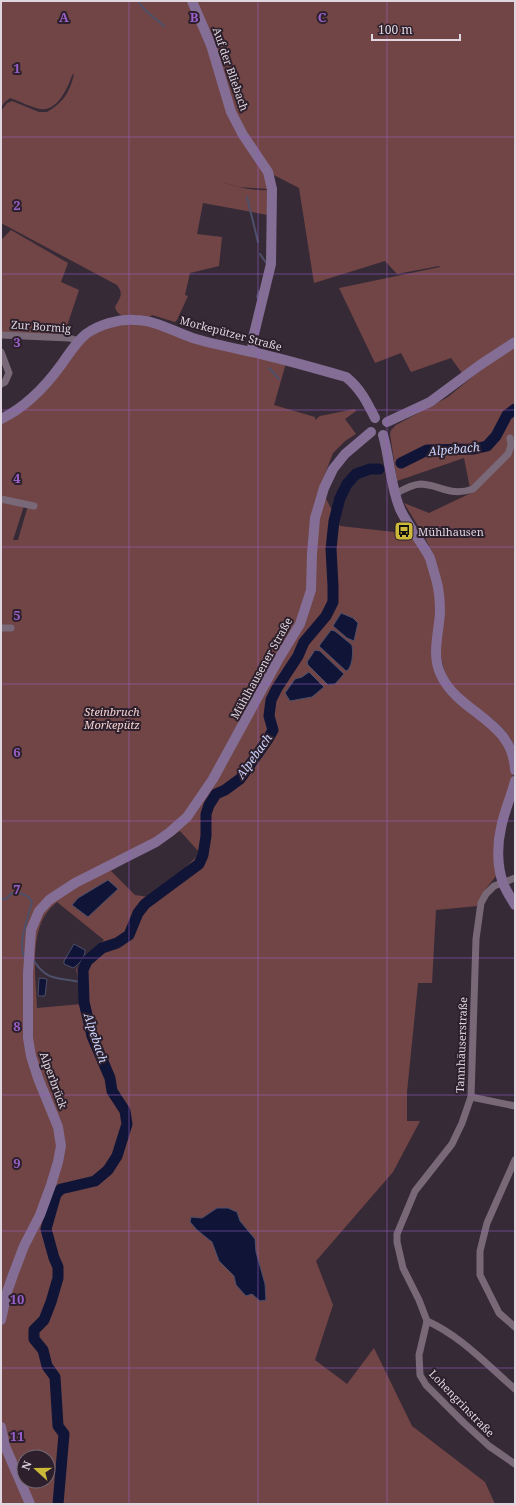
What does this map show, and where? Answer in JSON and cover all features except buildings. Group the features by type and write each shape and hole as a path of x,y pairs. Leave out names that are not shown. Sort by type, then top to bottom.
{"main road":[{"name":"Auf der Bliebach","path":"192,1 211,45 231,112 243,135 268,172 272,189 271,264 252,338 252,352"},
{"name":"Morkepützer Straße","path":"1,419 32,399 54,374 79,341 87,334 103,325 122,320 137,320 160,326 194,338 346,377 362,392 375,418"},
{"path":"387,422 430,402 480,365 515,342"},
{"path":"380,417 387,422 388,429 383,435 379,436 371,432 370,424 375,418 380,417"},
{"name":"Mühlhausener Straße","path":"98,871 156,842 187,817 202,798 278,660 300,624 311,590 315,518 324,488 342,457 356,443 371,432"},
{"path":"383,435 395,494 407,523 430,558 436,579 440,611 436,657 441,675 453,693 491,723 504,736 511,749 515,770"},
{"path":"515,781 501,828 498,845 503,883 515,905"},
{"name":"Alperbrück","path":"1,1320 9,1286 24,1246 40,1215 58,1162 61,1146 58,1127 38,1078 29,1044 28,973 31,930 39,911 49,900 75,883 98,871"},
{"path":"1,1427 5,1446 30,1504"}],"street":[{"name":"Zur Bormig","path":"1,335 69,338 79,341"},
{"path":"1,352 9,373 5,382 1,384"},
{"path":"395,494 420,484 451,492 466,492 473,490 508,454 511,446 510,438"},
{"path":"1,499 34,506"},
{"path":"1,628 11,628"},
{"name":"Tannhäuserstraße","path":"427,1321 419,1300 403,1268 397,1242 397,1234 415,1191 452,1144 462,1123 471,1097 476,939 480,903 494,886 515,878"},
{"path":"471,1097 515,1106"},
{"path":"515,1160 487,1224 480,1252 480,1275 499,1313 515,1327"},
{"path":"427,1321 442,1327 455,1337 515,1389"},
{"name":"Lohengrinstraße","path":"427,1321 419,1355 420,1375 426,1385 484,1442 515,1464"}],"green space":[{"path":"1,1 515,1 515,336 462,373 451,358 411,372 401,353 375,363 339,288 440,267 397,274 385,261 314,283 299,188 268,172 264,173 268,189 239,187 256,190 268,190 268,215 203,203 197,234 222,237 219,266 190,273 185,295 188,296 177,320 175,322 152,315 147,319 128,318 120,314 115,307 121,294 117,285 1,223 1,111 7,103 12,101 39,112 47,112 53,109 62,101 68,92 74,74 72,75 61,98 52,107 40,109 10,98 1,107"},
{"path":"11,230 68,263 61,282 79,290 64,335 1,333 1,240"},
{"name":"Steinbruch Morkepütz","path":"139,323 286,363 274,405 315,417 315,420 320,416 355,409 356,411 345,419 356,434 345,441 333,453 320,487 340,526 412,534 427,560 436,592 439,676 501,738 513,765 513,778 496,876 483,894 477,906 436,910 432,983 418,983 407,1092 407,1121 420,1121 393,1172 316,1261 333,1305 315,1360 347,1384 374,1348 412,1426 485,1482 495,1504 1,1504 1,502 24,506 13,540 18,540 29,502 1,497 1,422 82,342 106,327","holes":["344,673 335,684 328,685 318,674","180,831 200,853 155,898 135,895 111,871","108,880 118,889 88,917 72,905","57,902 104,940 76,969 82,1004 37,1008 35,958 38,932 48,911","217,1208 237,1212 240,1221 255,1240 256,1252 265,1284 266,1300 260,1301 252,1294 246,1296 236,1285 234,1276 219,1261 212,1242 197,1230 194,1225"]},
{"path":"515,347 515,748 510,737 502,728 455,689 448,679 444,670 440,648 438,570 428,544 404,503 429,513 471,493 464,458 397,481 390,434 391,430 396,425 448,397 488,364"}],"shaded area":[{"path":"341,613 353,618 358,623 354,641 347,638 333,626"},
{"path":"331,630 335,631 352,645 352,661 350,667 346,671 319,646"},
{"path":"315,650 320,651 344,674 335,684 328,685 308,665 307,662"},
{"path":"309,672 324,687 312,697 290,701 285,693 295,679 302,677"},
{"path":"108,880 118,889 88,917 72,905 78,898"},
{"path":"74,944 85,950 85,952 81,960 73,968 64,964 64,961"},
{"path":"39,978 47,979 45,996 38,995"},
{"path":"217,1208 228,1208 237,1212 240,1221 255,1239 256,1252 265,1284 266,1300 260,1301 252,1294 246,1296 236,1285 234,1276 219,1261 212,1242 197,1230 190,1222 191,1217 202,1218"}],"waterway":[{"path":"138,1 146,11 164,26"},
{"path":"247,197 258,242"},
{"path":"260,254 267,264"},
{"path":"257,297 259,291"},
{"path":"269,368 279,379"},
{"name":"Alpebach","path":"401,463 427,450 474,449 487,446 496,436 507,415 515,409"},
{"name":"Alpebach","path":"58,1504 64,1434 58,1426 55,1377 47,1366 43,1350 34,1339 34,1330 44,1320 58,1278 58,1267 46,1229 56,1194 61,1189 95,1181 108,1170 117,1156 127,1124 125,1111 112,1091 110,1078 92,1036 84,1002 83,970 87,961 102,948 117,943 129,935 138,913 145,904 199,864 203,855 206,836 206,814 209,805 216,794 225,790 240,779 268,739 273,730 269,716 271,700 298,656 304,642 326,616 333,602 331,549 334,521 340,498 347,484 356,474 370,469 379,469"},
{"path":"1,899 6,899 12,893 24,894 31,899 32,902 26,922 22,944 24,957"},
{"path":"34,961 45,973 50,976 83,983"}],"place":[{"name":"Mühlhausen","path":"404,531"}]}
